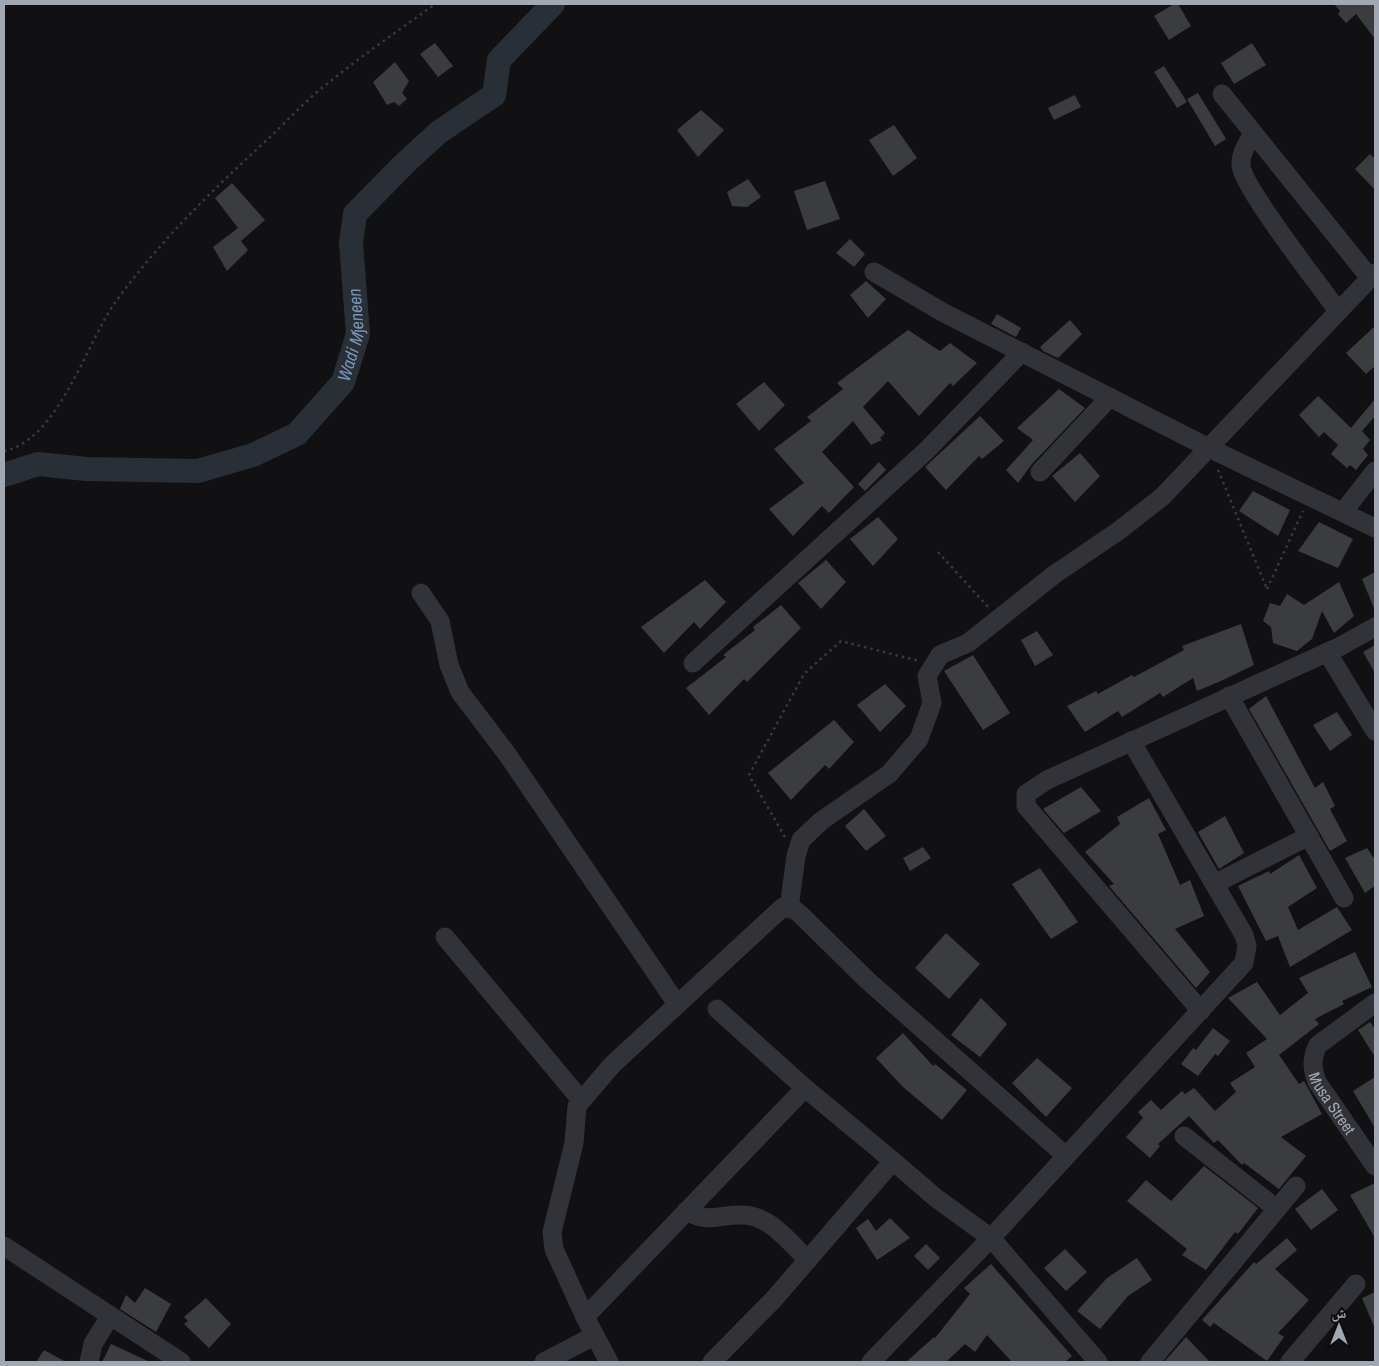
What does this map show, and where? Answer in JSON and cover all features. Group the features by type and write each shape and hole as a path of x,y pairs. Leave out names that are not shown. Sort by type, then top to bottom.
{"street":[{"path":"790,908 796,856 801,840 821,821 889,774 919,739 932,703 926,676 940,654 968,643 1056,574 1117,532 1162,497 1373,276 1222,94"},
{"path":"1253,133 1242,154 1243,174 1338,312"},
{"path":"874,272 944,313 1208,448 1375,528"},
{"path":"693,663 926,451 1022,352"},
{"path":"1040,472 1110,397"},
{"path":"1343,512 1375,472"},
{"path":"421,594 440,621 449,665 460,692 507,754 677,1004"},
{"path":"1201,1011 1025,803 1029,790 1131,741 1327,652 1375,627"},
{"path":"1327,652 1375,731"},
{"path":"1229,696 1344,898"},
{"path":"871,1362 991,1238 1241,968 1246,958 1247,946 1244,935 1131,741"},
{"path":"1214,884 1308,836"},
{"path":"609,1362 594,1336 554,1249 552,1232 574,1143 577,1106 612,1065 783,907 790,908 801,916 867,980 1066,1156"},
{"path":"445,937 582,1100"},
{"name":"Musa Street","path":"1375,1003 1318,1045 1313,1054 1312,1067 1317,1082 1375,1166"},
{"path":"717,1009 805,1088 936,1198 991,1238 1098,1362"},
{"path":"585,1317 805,1088"},
{"path":"1184,1136 1277,1209"},
{"path":"712,1362 774,1299 893,1161"},
{"path":"1150,1362 1296,1186"},
{"path":"686,1211 701,1219 742,1215 766,1221 808,1260"},
{"path":"4,1246 182,1362"},
{"path":"1290,1362 1356,1284"},
{"path":"89,1362 93,1344 110,1316"},
{"path":"544,1362 594,1336"}],"path":[{"path":"4,451 13,450 44,427 74,380 111,309 140,268 166,239 229,174 330,81 435,4"},
{"path":"1208,448 1267,589 1310,496"},
{"path":"938,552 999,619"},
{"path":"796,856 749,775 804,674 841,641 933,665"}],"building":[{"path":"1174,4 1178,4 1191,26 1169,40 1154,16"},
{"path":"1334,4 1375,4 1375,39 1356,14 1346,23 1338,14 1340,11"},
{"path":"435,43 453,66 438,77 420,54"},
{"path":"1252,43 1266,65 1234,84 1221,63"},
{"path":"395,62 409,81 402,93 407,99 399,106 394,102 387,105 373,82"},
{"path":"1164,66 1187,102 1177,108 1154,72"},
{"path":"1198,93 1226,139 1215,146 1187,99"},
{"path":"1075,95 1081,107 1054,120 1048,108"},
{"path":"701,110 724,130 698,157 677,130"},
{"path":"894,125 917,158 893,176 869,140"},
{"path":"1370,154 1375,159 1375,190 1355,169"},
{"path":"748,179 761,197 747,207 732,206 727,192"},
{"path":"825,181 840,219 807,230 794,191"},
{"path":"232,183 265,220 241,241 248,250 227,271 213,247 238,228 215,198"},
{"path":"850,239 865,254 854,267 836,253"},
{"path":"866,281 886,299 868,318 850,295"},
{"path":"997,314 1021,328 1016,337 991,324"},
{"path":"1070,320 1082,334 1058,358 1043,351 1040,347"},
{"path":"1375,326 1375,366 1366,374 1346,353"},
{"path":"908,330 940,351 950,343 977,363 953,386 950,383 919,416 888,381 863,407 885,433 880,438 882,440 871,445 853,421 822,452 854,487 829,513 822,506 793,536 769,509 804,483 774,449 811,421 807,417 843,389 837,383"},
{"path":"764,382 785,405 759,431 736,404"},
{"path":"1059,389 1085,408 1032,464 1018,483 1006,470 1033,440 1017,428"},
{"path":"1318,396 1351,428 1375,399 1375,416 1362,431 1370,440 1363,449 1368,455 1356,470 1350,465 1347,468 1331,454 1338,445 1324,432 1319,437 1299,415"},
{"path":"980,416 1004,441 982,459 979,456 946,490 925,467"},
{"path":"1080,453 1100,476 1075,502 1052,476"},
{"path":"879,462 886,470 865,491 858,484"},
{"path":"1253,491 1290,510 1278,536 1239,511"},
{"path":"878,517 898,539 873,566 850,539"},
{"path":"1319,522 1353,539 1338,568 1298,551"},
{"path":"826,560 846,582 821,609 798,583"},
{"path":"1375,572 1375,611 1362,579"},
{"path":"705,580 726,602 700,629 694,622 664,653 641,627"},
{"path":"1339,582 1354,616 1334,633 1322,611 1312,639 1297,651 1273,643 1271,627 1263,621 1270,603 1280,606 1287,594 1304,605"},
{"path":"781,605 801,628 747,682 744,679 709,715 686,688 726,657 723,655 755,630 753,627"},
{"path":"1241,624 1254,665 1221,681 1197,691 1193,678 1163,697 1160,693 1122,717 1118,711 1085,732 1067,706 1096,691 1098,694 1132,675 1134,677 1184,650 1182,646"},
{"path":"1037,631 1053,655 1035,666 1021,640"},
{"path":"1375,645 1375,673 1363,652"},
{"path":"973,655 1010,713 983,730 944,671"},
{"path":"885,684 906,706 880,732 857,705"},
{"path":"1266,696 1315,788 1323,782 1335,806 1330,809 1347,841 1330,851 1249,709"},
{"path":"1337,712 1352,735 1330,751 1313,725"},
{"path":"834,720 854,742 829,769 825,765 791,800 768,773"},
{"path":"1081,787 1101,811 1064,833 1043,809"},
{"path":"1149,798 1166,830 1158,834 1180,885 1190,880 1204,916 1175,929 1210,972 1196,988 1109,886 1114,884 1085,852 1120,824 1117,817"},
{"path":"864,809 886,836 866,851 845,826"},
{"path":"1225,816 1244,853 1219,869 1198,832"},
{"path":"923,847 931,858 910,871 903,858"},
{"path":"1367,848 1375,860 1375,886 1365,893 1345,858"},
{"path":"1299,855 1317,888 1288,907 1298,930 1337,907 1352,930 1290,967 1278,936 1266,941 1238,886 1269,871 1270,874"},
{"path":"1040,868 1078,922 1051,939 1012,884"},
{"path":"946,933 980,964 949,999 915,968"},
{"path":"1355,952 1372,987 1342,1001 1344,1004 1315,1019 1319,1024 1279,1055 1299,1084 1304,1081 1322,1114 1281,1137 1306,1156 1279,1189 1244,1163 1242,1165 1218,1140 1214,1143 1189,1116 1158,1144 1160,1146 1150,1158 1126,1137 1143,1118 1138,1112 1151,1100 1161,1110 1182,1091 1185,1094 1194,1088 1215,1111 1236,1092 1230,1083 1255,1067 1246,1053 1267,1039 1228,998 1257,982 1280,1015 1308,993 1299,978"},
{"path":"981,998 1007,1024 980,1057 951,1035"},
{"path":"1370,1022 1375,1029 1375,1057 1358,1030"},
{"path":"1213,1028 1230,1041 1218,1056 1215,1054 1198,1076 1181,1064 1193,1048 1196,1050"},
{"path":"903,1033 933,1066 935,1064 967,1090 942,1120 902,1086 876,1058"},
{"path":"1037,1058 1072,1088 1046,1117 1012,1083"},
{"path":"1375,1077 1375,1128 1353,1091"},
{"path":"1204,1166 1258,1208 1238,1234 1235,1232 1206,1270 1182,1255 1187,1249 1127,1201 1146,1180 1171,1201"},
{"path":"1375,1183 1375,1238 1350,1195"},
{"path":"1322,1189 1338,1210 1311,1230 1295,1209"},
{"path":"890,1218 910,1238 877,1260 856,1228 868,1219 876,1231"},
{"path":"1287,1238 1297,1250 1275,1269 1309,1300 1278,1333 1284,1337 1267,1361 1214,1323 1210,1327 1202,1320 1254,1262 1256,1264"},
{"path":"926,1244 940,1258 928,1270 914,1256"},
{"path":"1065,1249 1087,1272 1066,1291 1044,1268"},
{"path":"1137,1258 1152,1280 1128,1296 1100,1329 1077,1311 1107,1278"},
{"path":"991,1264 1072,1356 1065,1362 1012,1362 987,1335 975,1352 965,1344 946,1362 906,1362 935,1338 970,1294 964,1288"},
{"path":"145,1288 171,1304 156,1332 120,1309 126,1295 135,1303"},
{"path":"1375,1292 1375,1329 1362,1298"},
{"path":"206,1298 231,1324 209,1348 184,1324 188,1321 184,1317"},
{"path":"1186,1337 1210,1362 1164,1362"},
{"path":"111,1344 150,1362 102,1362"},
{"path":"44,1350 66,1362 36,1362"}],"waterway":[{"name":"Wadi Mjeneen","path":"4,475 38,464 86,469 198,471 253,455 297,434 343,382 358,334 351,243 355,214 404,164 439,132 494,95 499,60 553,4"}]}
